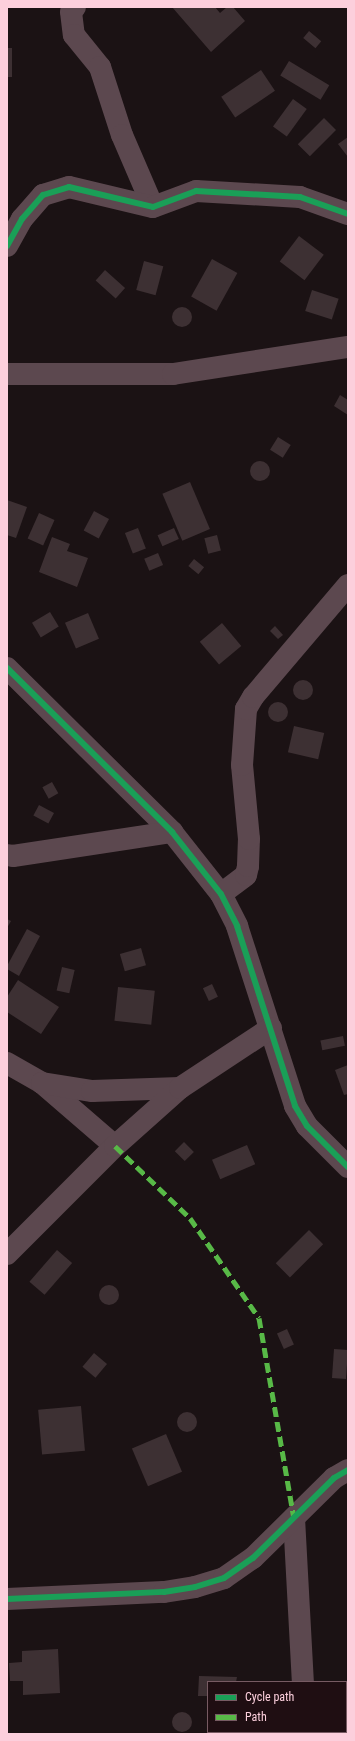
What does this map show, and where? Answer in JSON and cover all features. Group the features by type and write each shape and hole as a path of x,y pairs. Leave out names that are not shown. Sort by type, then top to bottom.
{"street":[{"path":"75,7 71,12 74,35 100,67 122,135 153,207"},
{"path":"7,246 22,219 42,195 69,187 153,207 196,191 300,197 348,214"},
{"path":"7,374 173,374 348,348"},
{"path":"221,894 246,875 248,866 249,839 242,765 246,709 253,696 348,585"},
{"path":"10,675 172,832 221,894 237,926 295,1106 307,1126 348,1166"},
{"path":"7,855 13,856 172,832"},
{"path":"7,1254 115,1146 180,1088 271,1028"},
{"path":"7,1063 42,1084 115,1146"},
{"path":"42,1084 92,1091 180,1088"},
{"path":"7,1599 164,1592 195,1588 224,1578 253,1558 334,1478 348,1470"},
{"path":"294,1518 303,1681"}],"building":[{"path":"172,7 215,7 220,13 227,7 233,7 245,21 211,52"},
{"path":"309,31 321,41 315,48 303,38"},
{"path":"7,48 12,48 12,77 7,77"},
{"path":"289,61 329,85 321,100 280,76"},
{"path":"261,70 275,91 235,118 221,97"},
{"path":"293,99 307,109 287,136 273,127"},
{"path":"324,118 336,130 310,156 298,144"},
{"path":"348,137 348,157 338,144"},
{"path":"299,236 324,255 304,280 280,262"},
{"path":"212,259 237,273 217,311 191,297"},
{"path":"144,261 163,266 156,295 136,290"},
{"path":"105,270 125,288 116,298 96,280"},
{"path":"312,290 339,299 332,320 305,311"},
{"path":"182,307 189,310 192,317 189,324 182,327 175,324 172,317 175,310"},
{"path":"340,395 348,400 348,415 334,406"},
{"path":"278,437 291,445 283,458 270,450"},
{"path":"260,461 267,464 270,471 267,478 260,481 253,478 250,471 253,464"},
{"path":"190,482 210,529 182,541 162,494"},
{"path":"7,500 27,507 16,538 7,535"},
{"path":"94,511 109,519 99,538 84,530"},
{"path":"39,513 55,520 43,545 28,539"},
{"path":"138,528 146,549 133,554 125,533"},
{"path":"174,528 179,539 162,546 158,535"},
{"path":"217,535 221,551 208,554 204,538"},
{"path":"52,537 70,544 67,551 88,558 77,587 39,572"},
{"path":"158,553 163,565 149,571 144,559"},
{"path":"194,559 204,567 198,574 188,566"},
{"path":"50,612 59,627 41,637 32,623"},
{"path":"88,613 99,639 76,649 65,623"},
{"path":"222,623 241,646 219,665 200,642"},
{"path":"275,626 283,635 278,639 270,631"},
{"path":"303,680 310,683 313,690 310,697 303,700 296,697 293,690 296,683"},
{"path":"278,702 285,705 288,712 285,719 278,722 271,719 268,712 271,705"},
{"path":"294,726 324,733 318,759 288,752"},
{"path":"52,782 58,793 49,799 42,787"},
{"path":"39,805 54,813 48,824 33,816"},
{"path":"7,919 11,921 7,928"},
{"path":"27,929 40,936 19,976 7,969 7,966"},
{"path":"141,948 146,965 125,971 120,954"},
{"path":"62,967 75,970 69,993 57,990"},
{"path":"18,980 59,1007 41,1034 7,1012 7,997"},
{"path":"212,984 218,997 209,1001 203,988"},
{"path":"118,987 155,991 151,1025 114,1021"},
{"path":"343,1036 345,1046 322,1050 320,1040"},
{"path":"348,1065 348,1094 344,1095 335,1070"},
{"path":"184,1142 194,1152 185,1161 175,1151"},
{"path":"247,1145 255,1164 220,1179 212,1160"},
{"path":"309,1230 323,1244 290,1277 276,1263"},
{"path":"57,1250 72,1263 45,1295 29,1282"},
{"path":"109,1285 116,1288 119,1295 116,1302 109,1305 102,1302 99,1295 102,1288"},
{"path":"287,1329 294,1345 284,1349 277,1333"},
{"path":"334,1349 348,1350 346,1379 332,1378"},
{"path":"94,1353 107,1364 95,1378 82,1367"},
{"path":"81,1406 85,1451 42,1455 38,1410"},
{"path":"187,1412 194,1415 197,1422 194,1429 187,1432 180,1429 177,1422 180,1415"},
{"path":"166,1434 182,1472 148,1486 132,1448"},
{"path":"58,1649 60,1693 23,1695 23,1681 10,1681 9,1663 22,1662 22,1651"},
{"path":"199,1676 237,1677 236,1681 207,1681 207,1696 198,1696"},
{"path":"182,1712 189,1715 192,1722 189,1729 182,1732 175,1729 172,1722 175,1715"}],"marked path":[{"path":"115,1146 190,1218 259,1318 294,1518"}],"cycle path":[{"path":"7,246 22,219 43,195 69,187 153,207 196,191 300,197 348,214"},
{"path":"7,668 172,832 221,894 237,926 295,1106 307,1126 348,1167"},
{"path":"7,1599 164,1592 195,1587 224,1578 253,1558 334,1478 348,1470"}]}
